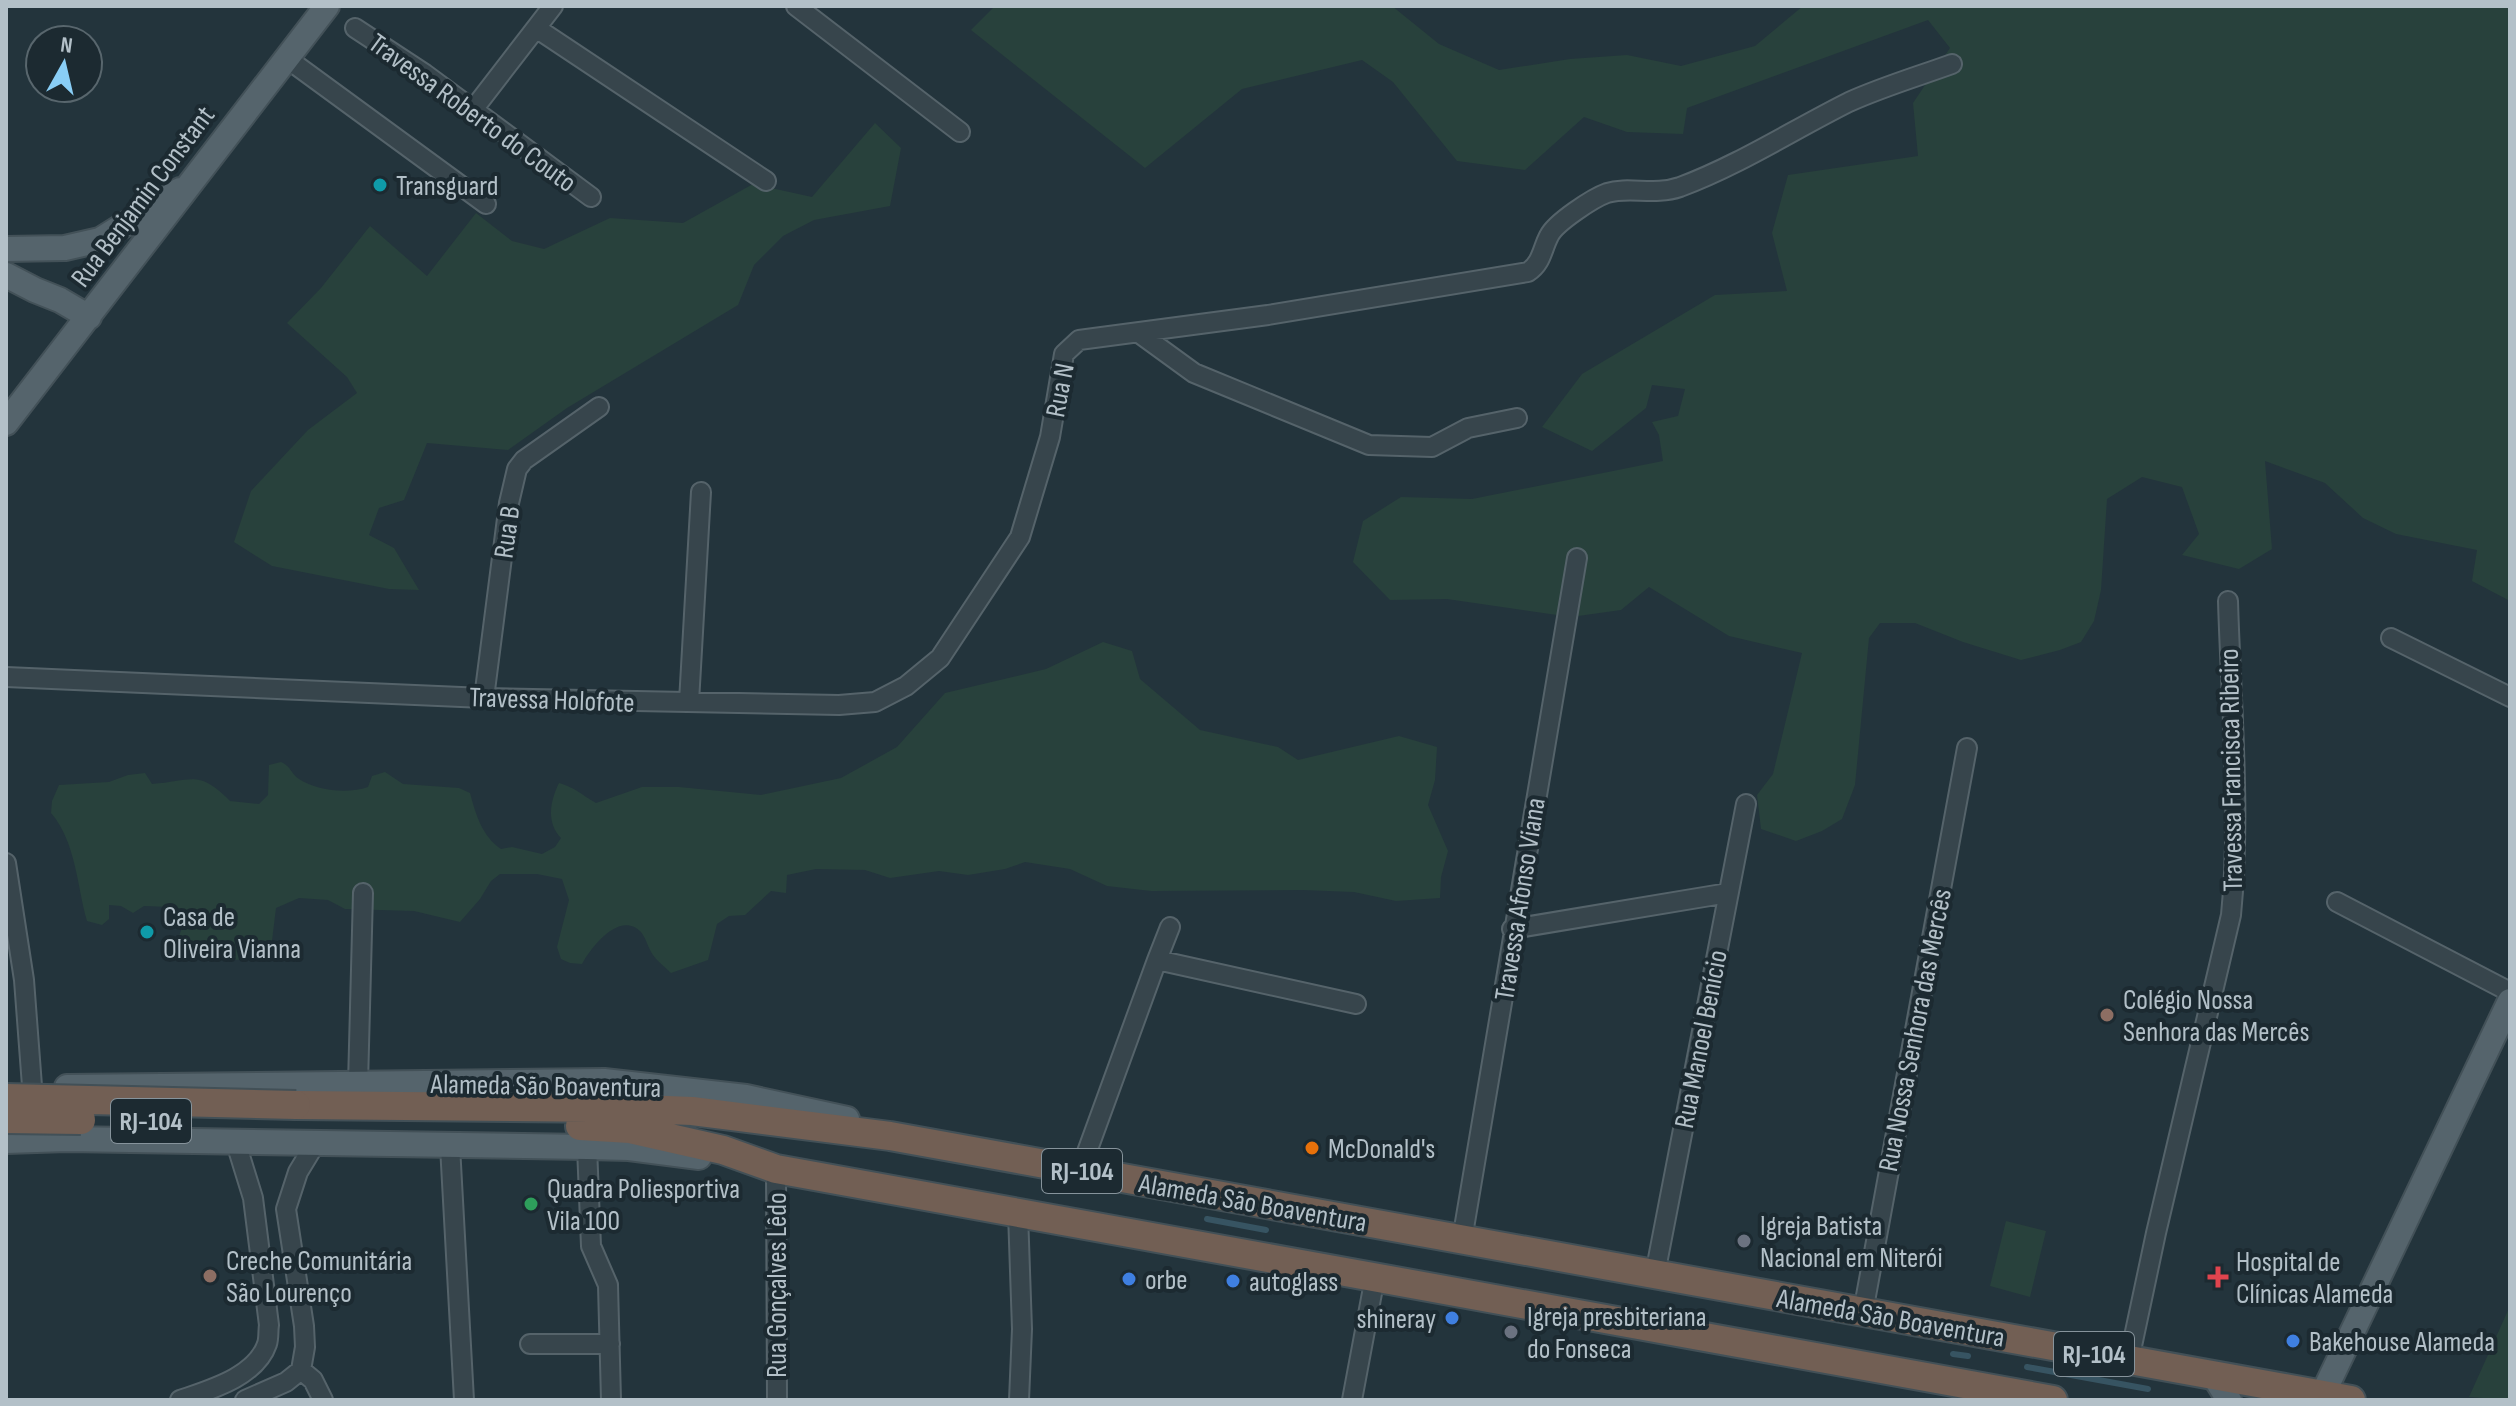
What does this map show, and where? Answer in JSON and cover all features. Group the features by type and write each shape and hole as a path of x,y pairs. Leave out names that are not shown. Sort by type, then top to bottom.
{"highway":[{"path":"19,1092 296,1114 692,1111 890,1136"},
{"name":"RJ-104","path":"6,1119 296,1114 630,1129 723,1150 771,1168"},
{"name":"Alameda São Boaventura","path":"890,1136 2129,1360 2222,1388 2351,1400"},
{"name":"Alameda São Boaventura","path":"771,1168 2053,1400"}],"main road":[{"name":"Rua Benjamin Constant","path":"6,423 327,6"},
{"path":"6,249 33,250 85,244 121,229 187,186"},
{"path":"85,244 109,258 113,266 112,289"},
{"path":"6,275 89,317"},
{"path":"2322,1398 2510,1001"},
{"name":"Alameda São Boaventura","path":"6,1085 19,1092 67,1087 630,1083 746,1097 863,1123 890,1136"},
{"path":"67,1087 41,1095 35,1103 41,1126 67,1139"},
{"name":"Alameda São Boaventura","path":"6,1141 67,1139 587,1147 672,1152 771,1168"}],"street":[{"path":"472,111 553,6"},
{"path":"796,6 960,132"},
{"name":"Travessa Roberto do Couto","path":"355,28 425,74 591,197"},
{"path":"536,28 766,181"},
{"path":"285,57 486,204"},
{"name":"Rua N","path":"1020,537 1050,437 1064,354 1079,340 1268,315 1528,272 1539,262 1556,225 1607,193 1651,193 1675,188 1725,169 1854,100 1952,64"},
{"path":"1139,333 1194,373 1369,445 1432,447 1468,428 1517,418"},
{"name":"Rua B","path":"484,698 509,503 517,469 524,460 599,407"},
{"path":"689,702 701,492"},
{"name":"Travessa Holofote","path":"6,677 484,698 839,705 875,702 906,686 940,658 1020,537"},
{"name":"Travessa Afonso Viana","path":"1462,1240 1494,1061 1512,929 1577,558"},
{"name":"Travessa Francisca Ribeiro","path":"2129,1360 2231,915 2234,839 2228,601"},
{"path":"2391,638 2510,697"},
{"name":"Rua Nossa Senhora das Mercês","path":"1863,1312 1967,748"},
{"name":"Rua Manoel Benício","path":"1655,1274 1746,804"},
{"path":"6,863 24,980 19,1092"},
{"path":"358,1084 363,893"},
{"path":"1512,929 1728,893"},
{"path":"2337,902 2510,992"},
{"path":"1080,1171 1170,927"},
{"path":"1157,960 1356,1004"},
{"path":"180,1400 239,1375 256,1362 267,1344 269,1325 253,1198 236,1143"},
{"path":"245,1400 286,1382 301,1370 305,1347 304,1326 286,1209 298,1172 315,1144"},
{"path":"450,1146 464,1400"},
{"path":"587,1147 591,1246 608,1285 611,1400"},
{"name":"Rua Gonçalves Lêdo","path":"771,1168 777,1400"},
{"path":"1018,1213 1022,1329 1019,1400"},
{"path":"1352,1400 1375,1277"},
{"path":"530,1344 610,1344"},
{"path":"301,1370 313,1380 323,1400"}],"green space":[{"path":"995,6 1392,6 1439,44 1499,70 1570,59 1627,55 1681,66 1755,46 1803,6 2510,6 2510,601 2472,581 2477,550 2396,534 2363,518 2325,483 2265,461 2272,549 2239,569 2182,555 2199,534 2182,487 2142,477 2107,499 2101,590 2094,621 2081,642 2021,660 1915,623 1880,623 1869,638 1855,785 1842,819 1796,841 1761,829 1757,795 1773,774 1802,653 1729,636 1649,587 1621,610 1571,617 1447,599 1390,600 1353,562 1363,521 1401,497 1472,499 1663,461 1659,435 1652,422 1678,416 1685,389 1652,385 1646,408 1592,451 1542,427 1582,374 1715,295 1787,291 1772,233 1788,175 1918,156 1913,103 1950,48 1928,20 1687,108 1683,134 1627,132 1584,117 1525,170 1457,161 1393,82 1362,60 1242,89 1145,168 971,30"},
{"path":"875,123 901,148 890,206 814,220 783,236 754,265 738,305 567,408 508,450 427,443 404,500 379,508 369,535 394,548 419,590 389,589 272,566 234,542 251,491 308,430 357,393 347,377 287,323 321,288 370,226 427,276 476,213 512,241 544,249 610,218 683,223 753,184 812,197"},
{"path":"1103,642 1132,651 1140,679 1200,730 1278,747 1298,760 1399,736 1437,747 1435,780 1428,805 1448,851 1441,877 1440,898 1396,901 1354,892 1302,890 1151,891 1107,886 1070,869 1025,862 968,875 939,871 890,878 865,870 816,869 787,875 786,893 771,891 745,915 729,916 717,924 708,960 671,973 653,955 641,932 633,926 624,925 607,933 582,964 561,959 557,947 569,900 562,879 537,874 500,874 491,881 460,922 414,911 345,909 328,900 299,898 276,908 271,949 250,958 228,960 182,950 179,936 183,925 171,907 144,906 133,913 121,906 109,905 109,919 102,925 87,921 71,851 51,813 59,785 109,782 145,773 152,784 194,779 210,784 230,801 259,804 268,795 269,765 281,762 306,783 333,790 368,787 372,776 385,772 403,784 459,788 470,793 477,817 494,844 501,849 512,847 542,854 555,847 561,838 551,819 553,797 559,783 596,803 642,787 679,787 761,795 841,778 897,747 945,693 1046,669"},
{"path":"2006,1221 2046,1231 2030,1297 1990,1286"},
{"path":"2510,1306 2510,1400 2469,1397"}],"waterway":[{"path":"1207,1219 1266,1230"},
{"path":"1953,1354 1968,1356"},
{"path":"2027,1367 2148,1389"}],"place":[{"name":"Transguard","path":"380,185"},
{"name":"Casa de Oliveira Vianna","path":"147,932"},
{"name":"Colégio Nossa Senhora das Mercês","path":"2107,1015"},
{"name":"McDonald's","path":"1312,1148"},
{"name":"Quadra Poliesportiva Vila 100","path":"531,1204"},
{"name":"Igreja Batista Nacional em Niterói","path":"1744,1241"},
{"name":"Creche Comunitária São Lourenço","path":"210,1276"},
{"name":"Hospital de Clínicas Alameda","path":"2218,1277"},
{"name":"orbe","path":"1129,1279"},
{"name":"autoglass","path":"1233,1281"},
{"name":"shineray","path":"1452,1318"},
{"name":"Igreja presbiteriana do Fonseca","path":"1511,1332"},
{"name":"Bakehouse Alameda","path":"2293,1341"}]}
